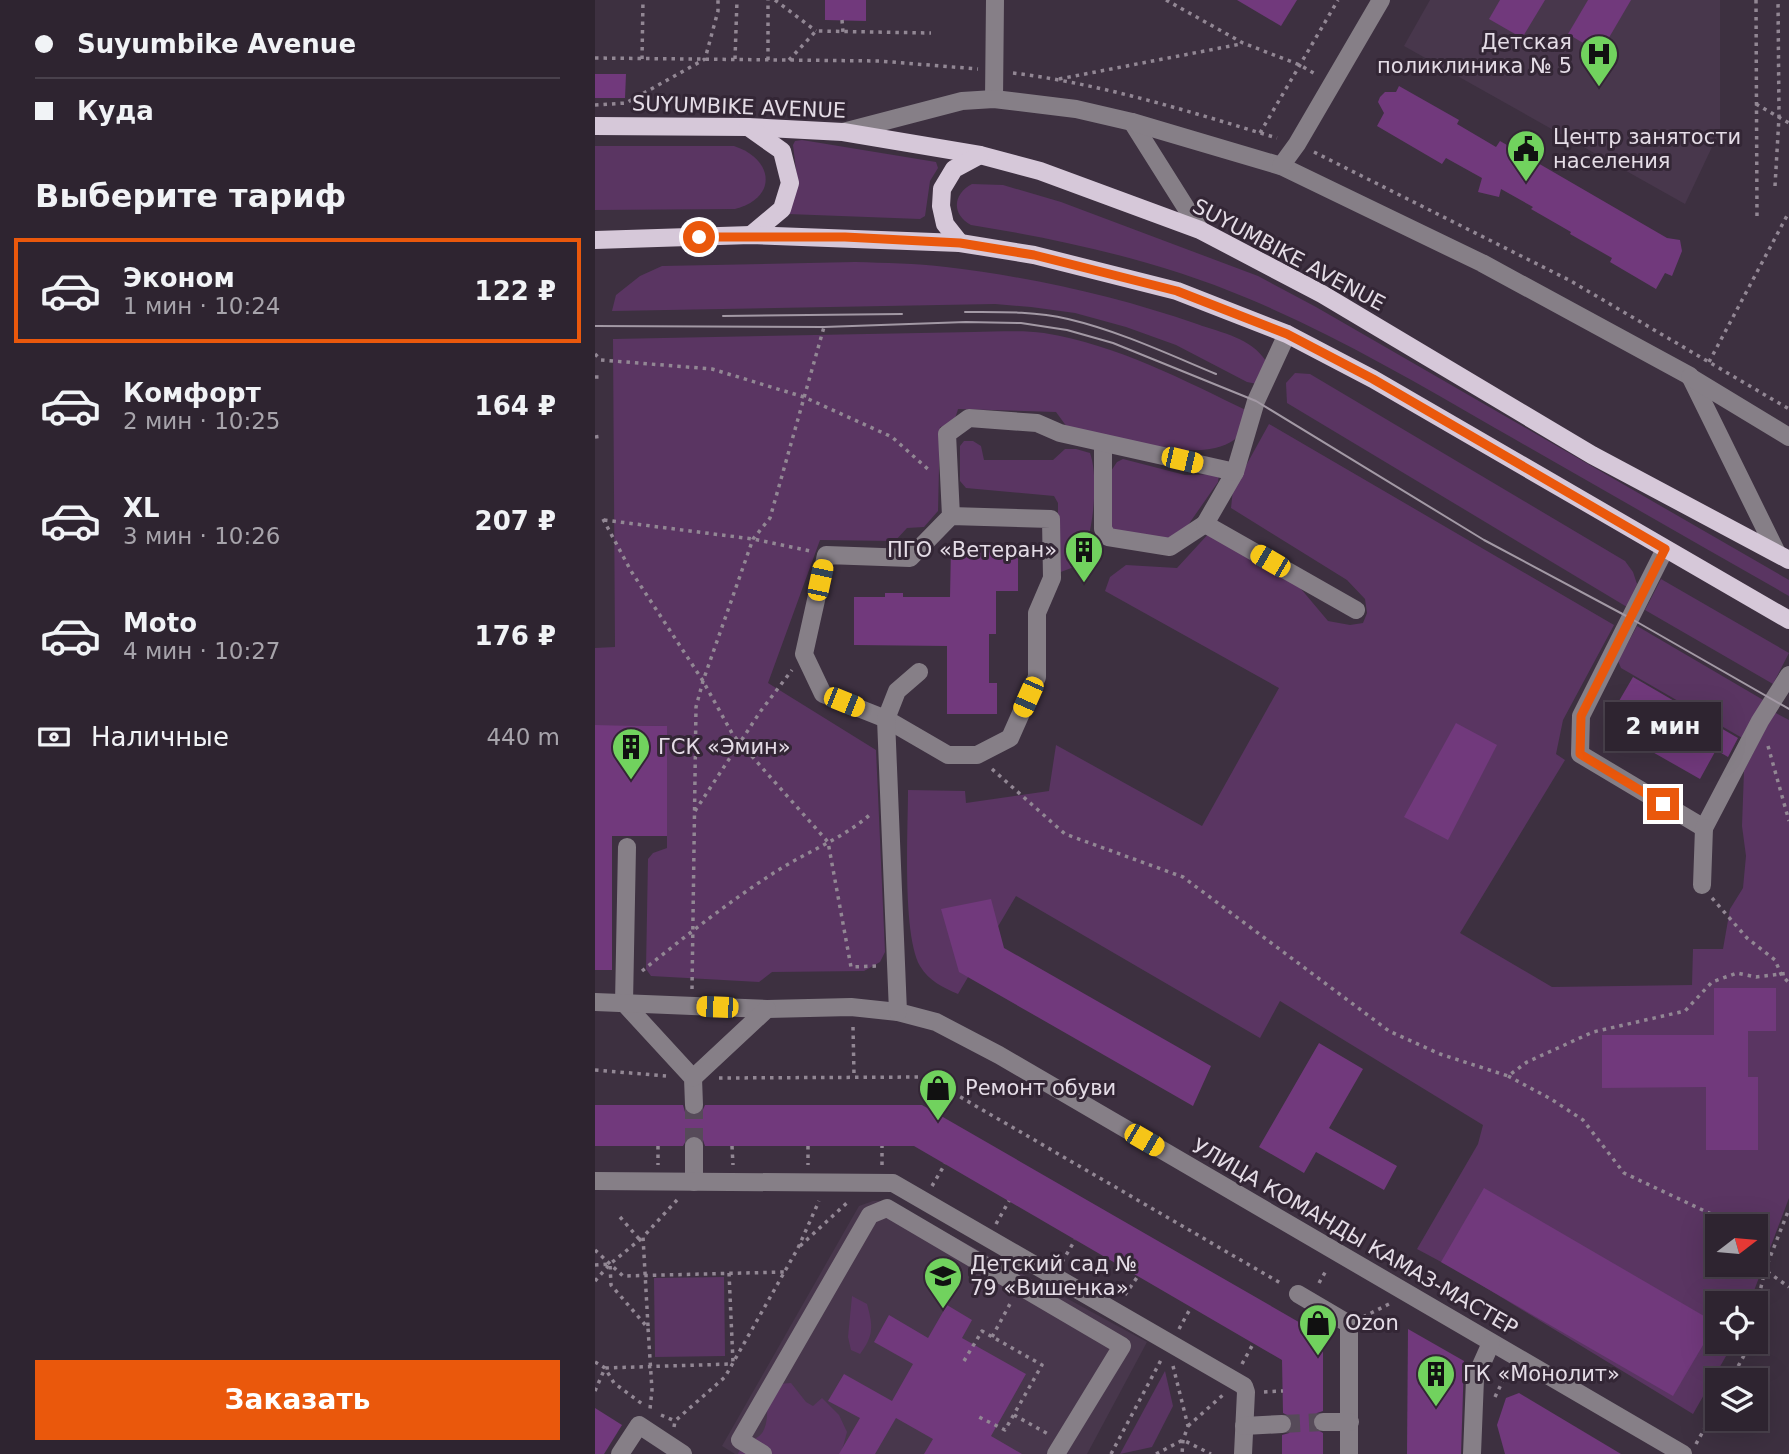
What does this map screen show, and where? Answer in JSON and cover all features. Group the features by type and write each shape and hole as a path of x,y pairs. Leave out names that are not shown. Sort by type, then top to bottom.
{"main road":[{"name":"SUYUMBIKE AVENUE","path":"595,126 748,127 843,132 980,155 1040,171 1200,230 1322,294 1592,455 1783,556"},
{"path":"748,127 782,151 790,183 782,209 751,235"},
{"path":"960,243 945,224 941,206 943,189 954,169 980,155"},
{"path":"595,240 751,235 960,243 1034,255 1165,288 1287,334 1373,379 1789,621"}],"street":[{"path":"994,99 995,0"},
{"path":"1281,166 1297,144 1381,0"},
{"path":"843,132 962,101 994,99 1076,109 1132,122 1281,166 1482,263 1690,376 1789,437"},
{"path":"1132,122 1200,230"},
{"path":"1103,443 1103,529 1108,537 1171,547 1205,524 1235,472 1256,401 1287,334"},
{"path":"1690,376 1783,556"},
{"path":"951,516 1051,519 1052,578 1037,613 1037,677 1010,738 977,755 948,755 886,719 824,694 804,654 826,555 911,558 951,516 947,434 969,418 1037,423 1060,433 1235,472"},
{"path":"1205,524 1356,610"},
{"path":"1665,549 1581,716 1580,754 1704,828"},
{"path":"898,1012 886,719 897,691 919,672"},
{"path":"1702,886 1704,828 1760,721 1789,675"},
{"path":"627,847 624,994 693,1078 694,1105"},
{"name":"УЛИЦА КОМАНДЫ КАМАЗ-МАСТЕР","path":"595,1002 624,994 692,1006 767,1009 851,1007 898,1012 936,1022 999,1055 1683,1454"},
{"path":"693,1078 767,1009"},
{"path":"694,1146 694,1182"},
{"path":"595,1181 893,1184 1244,1387 1243,1454"},
{"path":"763,1454 740,1440 870,1214 887,1208 1122,1346 1059,1448"},
{"path":"1304,1297 1349,1324 1349,1454"},
{"path":"1472,1454 1475,1379 1491,1343"},
{"path":"1323,1422 1350,1422"},
{"path":"1244,1426 1282,1424"},
{"path":"620,1454 639,1425 677,1450"}],"path":[{"path":"642,59 643,0"},
{"path":"595,105 604,101 627,103 705,59 718,11 718,0"},
{"path":"735,59 737,0"},
{"path":"768,0 768,60"},
{"path":"775,0 816,31 931,33"},
{"path":"1165,0 1243,43 1300,65"},
{"path":"1260,133 1338,0"},
{"path":"1756,0 1757,220"},
{"path":"1775,186 1779,117 1778,0"},
{"path":"842,20 843,32"},
{"path":"789,60 816,31"},
{"path":"1056,80 1243,43"},
{"path":"1756,104 1789,123"},
{"path":"1709,362 1789,212"},
{"path":"692,1006 697,707 703,681 753,539 769,518 824,327"},
{"path":"595,354 601,360 712,369 804,397 891,437 929,470 950,493"},
{"path":"595,377 601,377"},
{"path":"595,436 602,436"},
{"path":"790,545 603,519 631,571 703,681 733,735 828,842 851,967 897,965"},
{"path":"695,811 804,654"},
{"path":"1760,721 1789,821"},
{"path":"977,755 1065,834 1183,877 1389,1031 1440,1054 1508,1076 1551,1099 1583,1120 1624,1173 1711,1214"},
{"path":"624,994 693,931 780,869 856,827 890,797"},
{"path":"1702,886 1747,938 1775,960 1781,974 1789,983"},
{"path":"1508,1076 1527,1062 1593,1031 1685,1012 1711,982 1737,973 1756,977 1789,973"},
{"path":"853,1021 854,1076"},
{"path":"595,1070 693,1078 926,1077 1304,1297 1336,1252"},
{"path":"595,1281 610,1264 642,1239 694,1182"},
{"path":"675,1421 725,1377 798,1248 827,1183"},
{"path":"798,1248 868,1183"},
{"path":"1768,1262 1789,1209"},
{"path":"620,1217 642,1239 646,1274 651,1367 650,1409 639,1425"},
{"path":"595,1250 624,1276 784,1272"},
{"path":"595,1265 610,1264"},
{"path":"610,1264 611,1285 648,1328"},
{"path":"1768,1272 1789,1287"},
{"path":"729,1273 733,1363"},
{"path":"992,1337 1020,1286"},
{"path":"1349,1324 1384,1308 1405,1293"},
{"path":"964,1361 982,1331 1041,1364 1005,1430 977,1416"},
{"path":"1170,1345 1188,1426"},
{"path":"1111,1454 1170,1345"},
{"path":"1494,1405 1496,1393 1515,1357"},
{"path":"595,1362 605,1368 614,1383 650,1409 675,1421"},
{"path":"605,1368 733,1363"},
{"path":"595,1391 605,1368"},
{"path":"1182,1454 1188,1426 1229,1389 1233,1380"},
{"path":"1014,1415 1059,1448"},
{"path":"675,1421 677,1450"},
{"path":"1156,1454 1183,1440"},
{"path":"1183,1440 1211,1454"}],"shaded area":[{"name":"Детская поликлиника № 5","path":"1430,0 1720,0 1720,130 1685,204 1404,46"},
{"path":"795,141 936,162 938,168 930,181 925,216 920,219 788,214 797,178 793,145"},
{"path":"595,146 734,146 757,160 766,178 764,188 749,204 735,209 595,210"},
{"path":"972,184 1003,185 1061,202 1258,276 1789,580 1789,596 1404,376 1279,312 1180,273 1111,253 971,225 960,215 957,204 961,193"},
{"path":"855,262 978,271 1104,296 1235,337 1260,353 1266,361 1257,384 1247,382 1176,345 1126,327 1075,313 995,304 612,311 616,295 640,276 662,266"},
{"path":"1017,331 1071,339 1124,355 1250,412 1234,440 1218,447 1176,450 1067,427 1056,412 958,409 952,421 940,427 938,511 924,527 907,528 895,541 820,540 768,683 876,750 885,952 880,962 864,971 772,972 759,982 651,976 646,969 648,859 653,853 667,848 667,726 595,725 595,648 615,647 613,339"},
{"path":"1295,373 1310,374 1625,561 1637,584 1627,607 1287,403 1286,383"},
{"path":"1269,424 1614,625 1563,720 1556,754 1565,760 1460,933 1552,987 1692,985 1693,949 1723,949 1730,909 1743,888 1746,856 1742,826 1744,771 1774,712 1789,720 1789,1198 1768,1254 1768,1214 1705,1214 1705,1278 1759,1278 1754,1291 1705,1291 1705,1354 1727,1354 1719,1368 1705,1368 1705,1393 1693,1414 1460,1272 1417,1249 1478,1144 1483,1125 1280,1001 1260,1038 1016,896 958,994 932,980 920,966 914,951 908,907 908,790 965,791 966,803 1049,791 1056,745 1202,826 1279,688 1105,591 1110,577 1126,565 1177,568 1211,531 1296,583 1328,621 1350,625 1363,623 1367,613 1365,599 1347,580 1231,508 1233,489"},
{"path":"964,441 973,441 981,446 984,460 1053,460 1065,449 1090,453 1094,485 1092,522 1087,542 1074,567 1058,573 1058,503 1054,496 966,488 960,481 960,446"},
{"path":"1123,459 1185,475 1219,474 1218,482 1176,539 1111,533 1111,471 1117,462"},
{"path":"1661,579 1789,653 1773,684 1645,610"},
{"path":"1637,626 1765,701 1744,739 1621,668 1618,661"},
{"name":"Детский сад № 79 «Вишенка»","path":"873,1201 888,1201 1147,1342 1087,1454 735,1454 722,1446 859,1206"},
{"path":"724,1277 725,1356 655,1357 654,1278"},
{"path":"852,1296 867,1304 870,1318 870,1336 860,1354 851,1350 848,1337"},
{"path":"1165,1371 1173,1406 1152,1447 1120,1454"},
{"path":"791,1383 806,1402 813,1406 822,1398 839,1415 847,1432 841,1454 738,1454 743,1446 762,1433 766,1425 767,1394 777,1384"}],"building":[{"path":"825,0 866,0 866,21 825,20"},
{"path":"1237,0 1297,0 1281,26"},
{"path":"1500,0 1545,0 1522,38 1489,19"},
{"path":"1588,0 1631,0 1600,53 1568,34"},
{"path":"595,74 626,74 625,98 595,98"},
{"name":"Центр занятости населения","path":"1399,86 1459,120 1457,124 1496,147 1500,141 1667,238 1680,240 1682,251 1672,276 1665,273 1656,289 1610,262 1612,258 1531,209 1533,207 1501,189 1499,197 1478,192 1482,178 1446,158 1442,164 1377,126 1384,113 1378,102 1380,97 1385,92 1396,92"},
{"path":"951,547 1018,547 1018,591 996,591 996,634 989,634 989,683 997,683 997,714 947,714 947,646 854,645 854,597 885,597 885,593 903,593 903,597 950,597"},
{"path":"1633,677 1738,738 1728,757 1716,750 1700,779 1605,725"},
{"path":"1456,723 1497,745 1448,840 1404,817"},
{"name":"ГСК «Эмин»","path":"595,725 667,726 667,836 612,836 612,970 595,970"},
{"path":"991,899 1004,948 1211,1066 1193,1106 959,972 941,909"},
{"path":"1714,988 1776,988 1776,1031 1748,1031 1748,1077 1758,1077 1758,1150 1706,1150 1706,1087 1602,1088 1602,1035 1714,1035"},
{"path":"1319,1043 1363,1069 1329,1128 1397,1166 1384,1190 1316,1152 1304,1173 1259,1147"},
{"path":"595,1105 683,1105 685,1112 694,1116 701,1114 705,1105 922,1105 1323,1336 1323,1411 1317,1413 1312,1421 1314,1428 1323,1433 1323,1454 1282,1454 1282,1435 1289,1433 1293,1424 1291,1417 1283,1413 1282,1360 914,1146 705,1146 703,1140 695,1135 688,1137 683,1146 595,1146"},
{"path":"1484,1188 1705,1317 1705,1342 1673,1396 1441,1262"},
{"path":"947,1305 972,1320 962,1338 1026,1374 991,1436 1022,1454 924,1454 933,1439 896,1418 875,1454 839,1454 860,1418 828,1401 844,1374 892,1401 913,1364 874,1342 889,1315 928,1338"},
{"name":"ГК «Монолит»","path":"1408,1329 1464,1361 1461,1454 1407,1454"},
{"path":"1519,1393 1621,1454 1505,1454 1497,1425 1506,1398"},
{"path":"595,1408 622,1425 604,1454 595,1454"}],"tunnel":[{"path":"694,1105 694,1146"},
{"path":"1282,1424 1323,1422"}],"tram line":[{"path":"965,312 1029,313 1068,319 1125,336 1216,374"},
{"path":"723,316 902,314"},
{"path":"595,326 824,327 966,322 1021,323 1067,330 1113,343 1256,401 1484,540 1630,618 1789,709"}],"place":[{"name":"Детская поликлиника № 5","path":"1599,88"},
{"name":"Центр занятости населения","path":"1526,183"},
{"name":"ПГО «Ветеран»","path":"1084,584"},
{"name":"ГСК «Эмин»","path":"631,781"},
{"name":"Ремонт обуви","path":"938,1122"},
{"name":"Детский сад № 79 «Вишенка»","path":"943,1310"},
{"name":"Ozon","path":"1318,1357"},
{"name":"ГК «Монолит»","path":"1436,1408"}],"route":[{"path":"699,237 845,237 960,243 1034,255 1177,291 1287,334 1373,379 1665,549 1581,716 1580,754 1663,804"}]}
